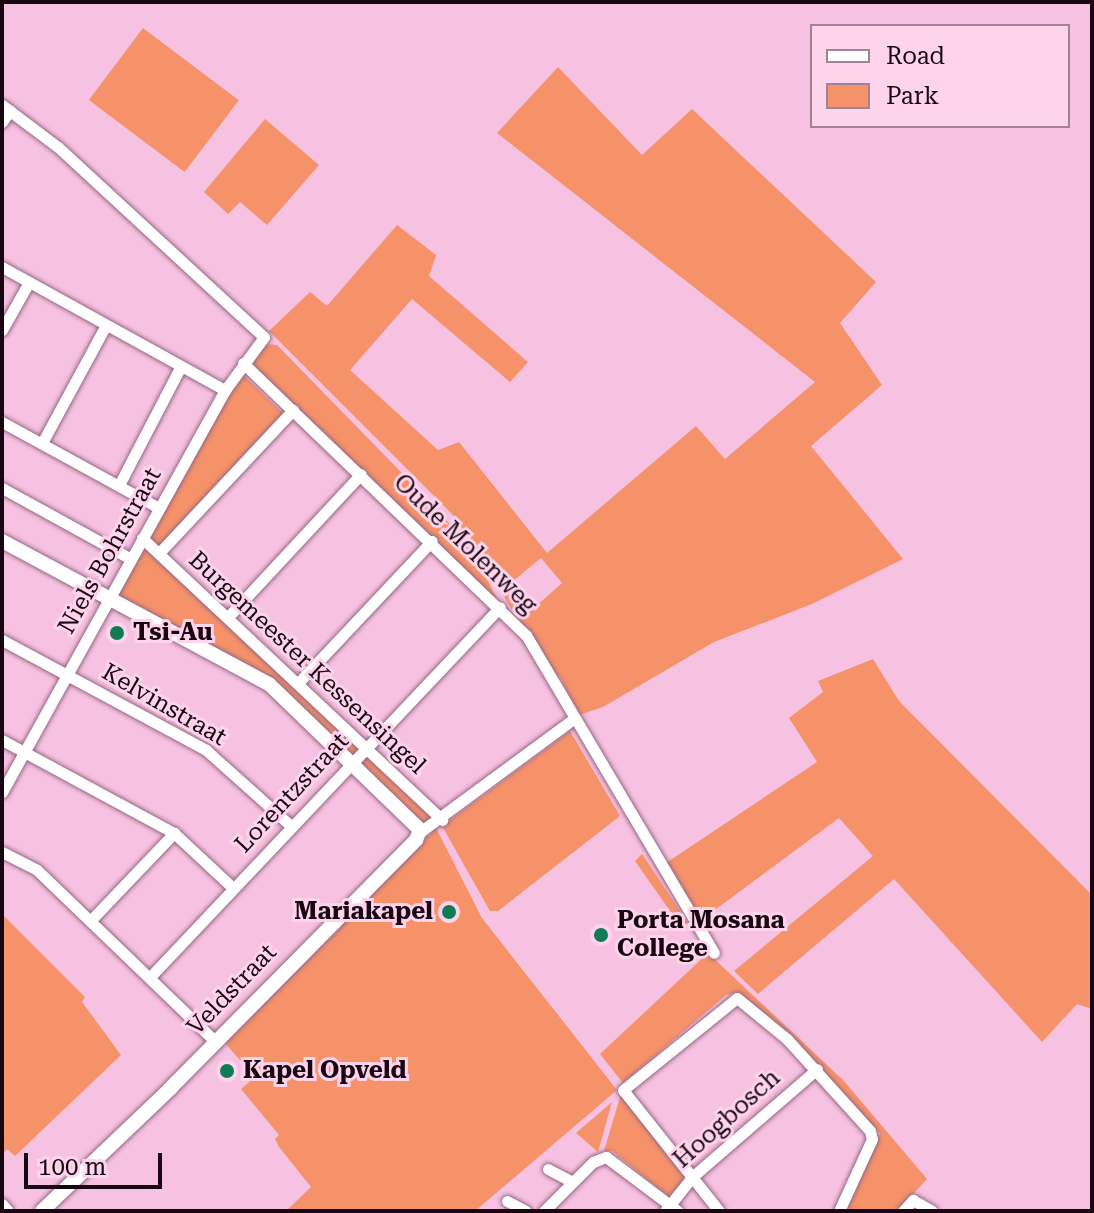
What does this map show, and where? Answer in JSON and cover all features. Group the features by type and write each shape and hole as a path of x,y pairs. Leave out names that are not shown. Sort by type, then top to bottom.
{"street":[{"path":"2,122 6,108"},
{"name":"Niels Bohrstraat","path":"2,792 225,390 264,337 58,147 6,108"},
{"path":"2,267 225,390"},
{"path":"2,330 29,282"},
{"path":"42,443 106,325"},
{"name":"Oude Molenweg","path":"243,363 432,541 526,635 572,720 714,953"},
{"path":"119,485 181,366"},
{"path":"159,553 293,410"},
{"path":"2,422 159,508"},
{"path":"228,617 361,474"},
{"path":"2,488 131,559"},
{"name":"Burgemeester Kessensingel","path":"142,538 442,820"},
{"name":"Burgemeester Kessensingel","path":"2,541 269,684 353,760 417,823 420,832"},
{"path":"298,683 432,541"},
{"name":"Lorentzstraat","path":"150,977 500,607"},
{"name":"Kelvinstraat","path":"2,640 206,750 291,826"},
{"name":"Veldstraat","path":"42,1211 100,1160 420,832 442,820 572,720"},
{"path":"2,740 174,833 233,888"},
{"path":"90,921 174,833"},
{"path":"2,852 37,870 215,1041"},
{"path":"719,1211 623,1090 737,998 817,1069 861,1118 872,1139 839,1211"},
{"name":"Hoogbosch","path":"671,1209 692,1177 817,1069"},
{"path":"544,1211 593,1162 612,1158 671,1209"},
{"path":"548,1169 572,1182"},
{"path":"903,1211 913,1200 932,1211"},
{"path":"507,1201 526,1211"},
{"path":"2,1204 8,1211"}],"green space":[{"path":"143,28 239,100 185,172 89,100"},
{"path":"558,67 642,155 692,109 876,282 840,323 882,385 811,446 903,559 812,604 714,642 603,707 579,715 559,675 558,684 455,517 269,331 310,292 327,306 397,225 436,255 429,276 528,362 510,382 412,299 350,370 438,450 459,442 547,553 696,426 725,459 815,382 497,133","holes":["541,558 562,583 525,616 507,586"]},
{"path":"265,119 319,165 267,225 240,202 228,214 204,192"},
{"path":"268,344 277,345 440,512 477,559 499,603 254,368 254,357"},
{"path":"242,374 283,413 159,548 147,538"},
{"path":"143,544 360,747 352,756 288,696 114,597"},
{"path":"873,659 899,701 1092,895 1092,1009 1077,1004 1042,1042 894,879 758,994 734,971 873,856 839,818 696,924 660,867 817,762 789,718 823,692 818,681"},
{"path":"570,731 620,816 498,911 490,911 442,826"},
{"path":"365,752 432,817 424,825 357,760"},
{"path":"436,828 482,918 617,1090 475,1211 286,1211 311,1187 279,1147 275,1139 279,1135 241,1089 255,1077 223,1041"},
{"path":"642,854 688,923 682,928 635,861"},
{"path":"2,914 85,997 82,1002 121,1055 15,1156 7,1149 2,1154"},
{"path":"708,953 844,1081 927,1179 898,1211 845,1211 880,1133 810,1057 738,993 726,995 623,1083 600,1054"},
{"path":"621,1094 685,1178 669,1197 612,1151 604,1151"},
{"path":"612,1102 598,1152 576,1133"}],"place":[{"name":"Tsi-Au","path":"117,633"},
{"name":"Mariakapel","path":"449,912"},
{"name":"Porta Mosana College","path":"601,935"},
{"name":"Kapel Opveld","path":"227,1071"}]}
